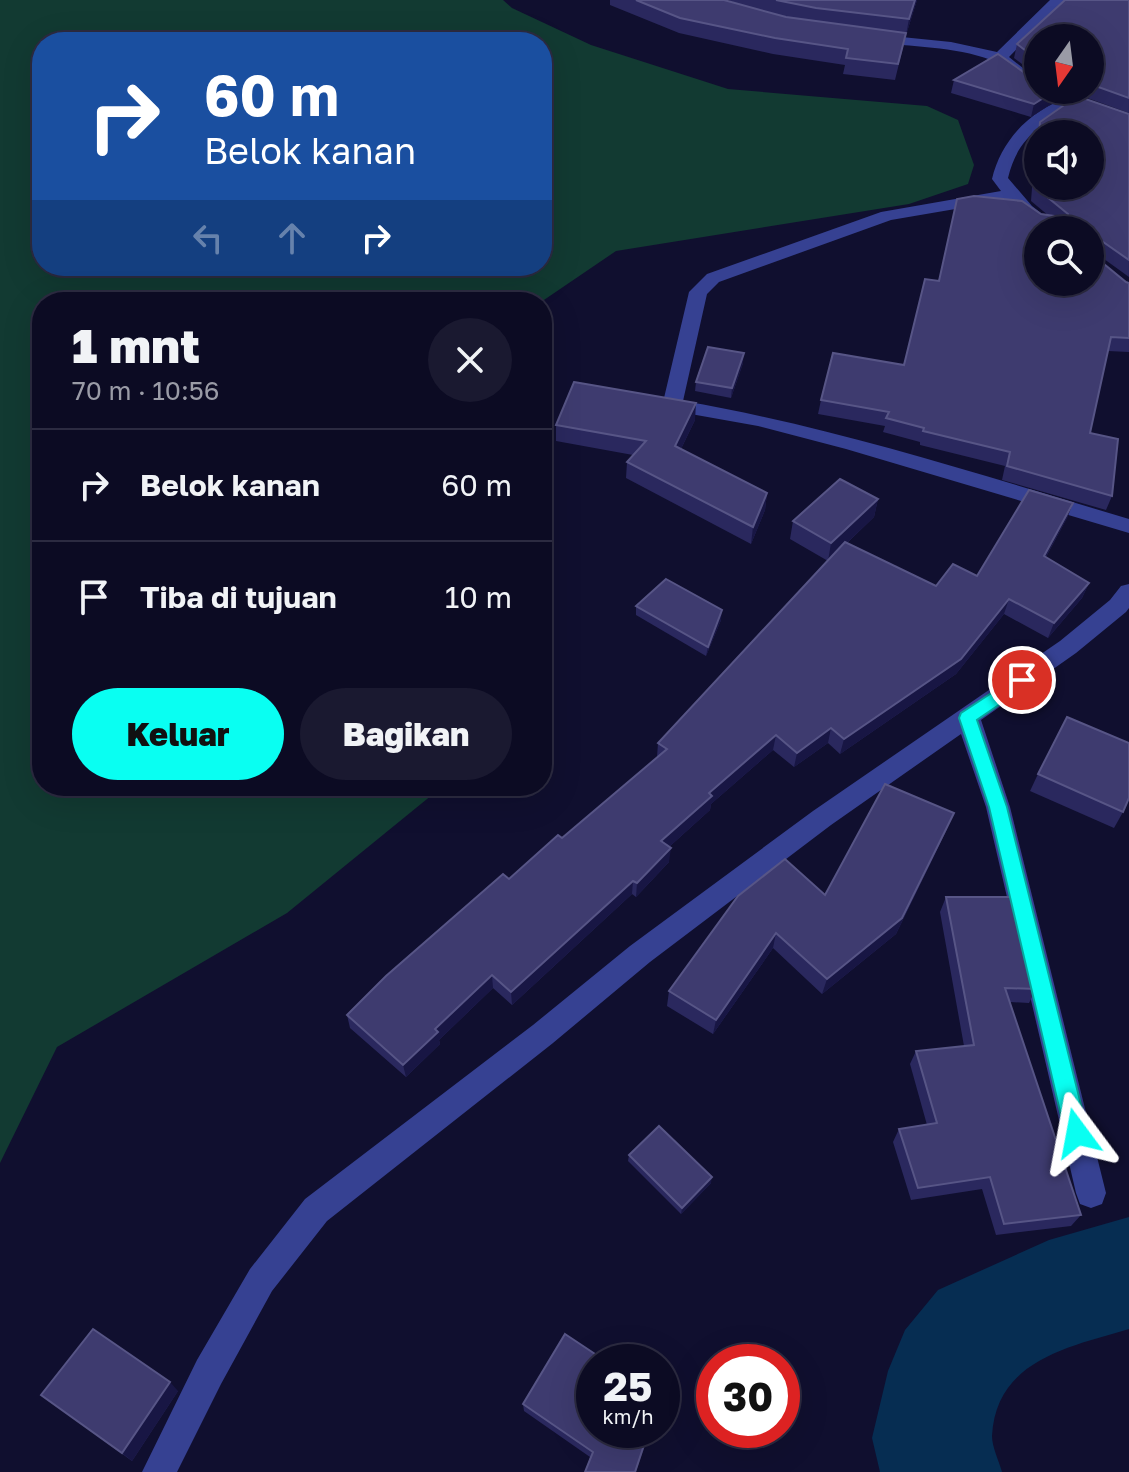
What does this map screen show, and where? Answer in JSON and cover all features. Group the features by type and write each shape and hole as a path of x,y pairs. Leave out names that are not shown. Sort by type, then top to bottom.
{"street":[{"path":"1000,58 1058,0"},
{"path":"858,36 971,51 1000,58 1024,76"},
{"path":"1034,216 1000,179 1003,157 1023,131 1077,104"},
{"path":"672,406 698,292 713,278 887,216 1012,194"},
{"path":"642,401 758,420 851,444 1129,526"},
{"path":"159,1472 209,1372 261,1280 316,1210 543,1034 640,954 822,818 1068,647 1118,606 1129,592"},
{"path":"968,718 998,807 1091,1193"}],"green space":[{"path":"0,0 503,0 512,8 591,45 728,89 927,106 958,120 974,165 968,184 909,204 616,251 552,295 552,292 32,292 32,796 431,796 287,913 57,1047 0,1163"}],"building":[{"path":"636,0 724,0 786,17 906,33 898,64 846,58 848,49 775,38 680,18"},
{"path":"776,0 915,0 909,19"},
{"path":"1065,0 1129,0 1129,98 1104,89 1104,24 1039,24"},
{"path":"1024,38 1024,49 1017,44"},
{"path":"998,54 1024,72 1024,101 954,80"},
{"path":"1066,104 1100,104 1129,114 1129,260 1104,243 1104,216 1068,214 1051,200 1104,200 1104,120 1043,120"},
{"path":"974,196 1022,201 1041,214 1054,216 1024,216 1024,296 1104,296 1104,264 1129,283 1129,338 1111,337 1090,433 1118,439 1112,496 1007,466 1010,452 923,431 924,428 886,418 889,412 821,400 833,353 904,365 925,279 939,281 957,199"},
{"path":"708,347 744,353 732,388 696,382"},
{"path":"574,382 696,403 675,446 767,493 753,527 627,462 646,441 556,425"},
{"path":"840,479 878,499 831,543 793,521"},
{"path":"1029,490 1073,503 1044,556 1089,583 1054,623 1009,599 961,659 844,739 831,728 797,753 776,735 709,793 712,796 661,841 671,848 637,883 633,881 511,992 492,975 435,1029 438,1032 403,1065 347,1015 386,976 503,874 509,879 558,835 562,838 667,749 658,743 845,542 936,586 953,564 977,576"},
{"path":"666,579 722,610 708,647 636,606"},
{"path":"1067,717 1129,743 1129,798 1123,812 1038,774"},
{"path":"885,784 954,813 902,918 827,979 776,933 716,1020 669,991 738,896 785,859 825,895"},
{"path":"946,897 1015,897 1036,989 1005,988 1081,1215 1004,1224 990,1177 918,1188 899,1129 937,1123 916,1051 974,1045"},
{"path":"659,1126 712,1177 682,1208 629,1155"},
{"path":"93,1329 170,1382 122,1453 41,1395"},
{"path":"565,1334 580,1344 576,1344 576,1440 523,1404"},
{"path":"587,1448 643,1448 635,1472 585,1472 593,1452"}],"waterway":[{"path":"941,1472 932,1438 946,1371 979,1331 1049,1297 1129,1273"}],"route":[{"path":"1022,680 968,718 998,807 1077,1133"}]}
